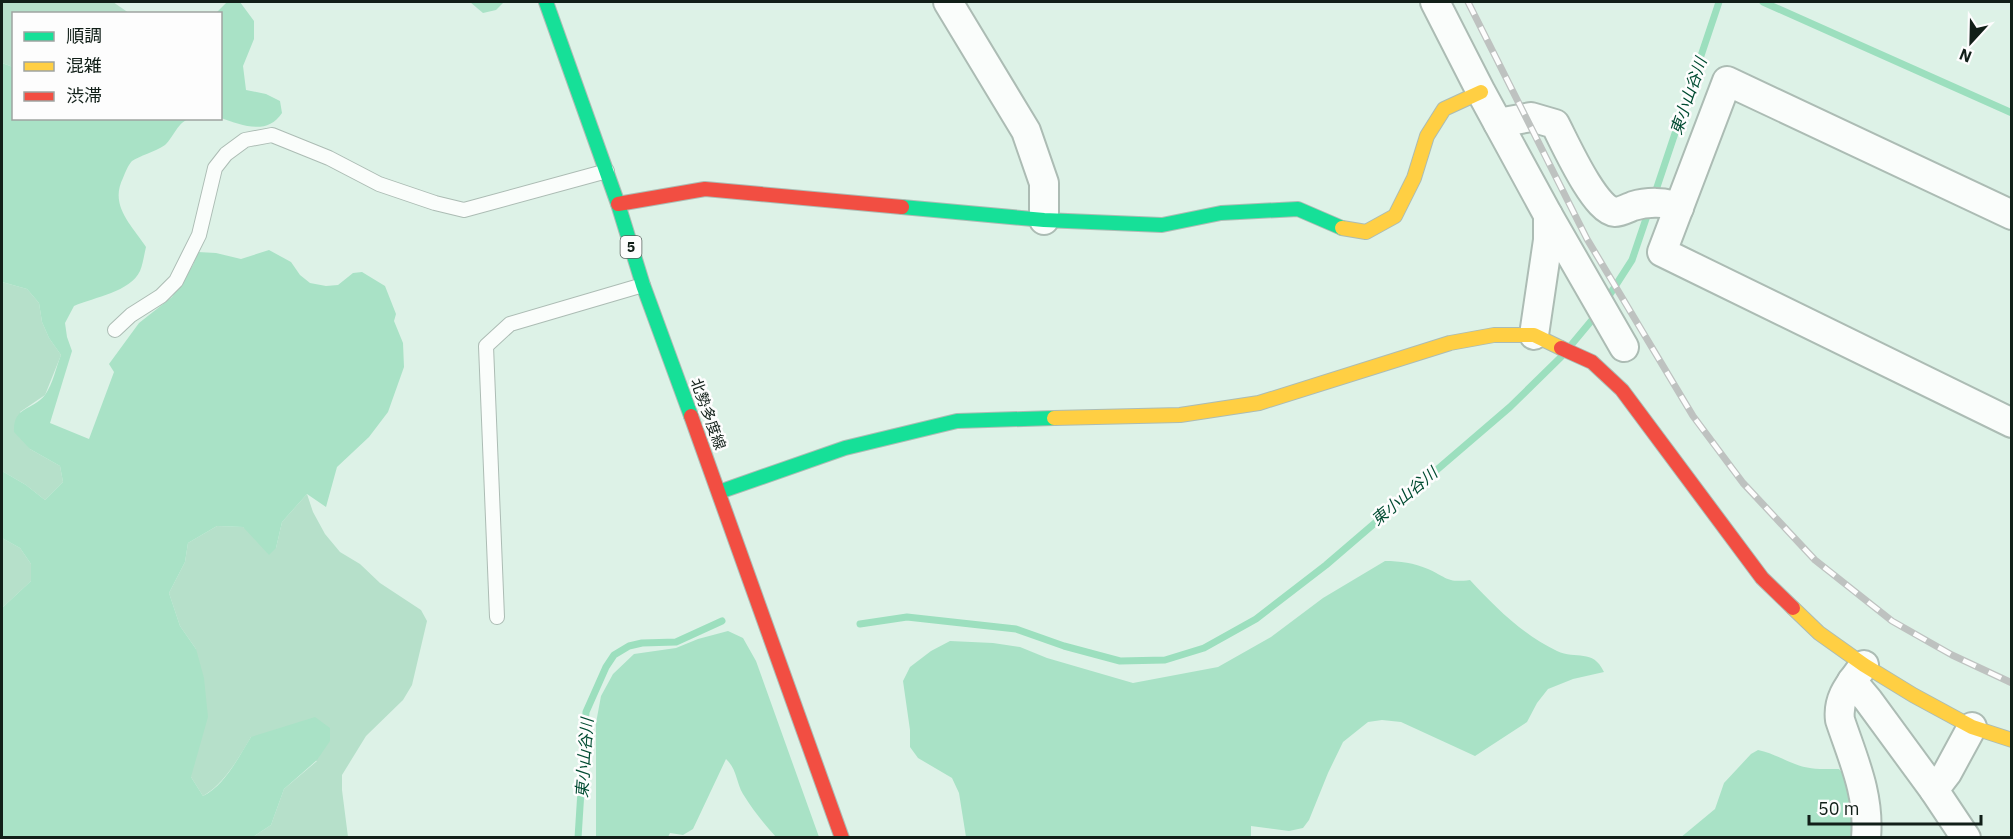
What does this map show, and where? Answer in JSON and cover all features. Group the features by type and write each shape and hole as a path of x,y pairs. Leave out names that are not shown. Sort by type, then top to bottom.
{"street":[{"name":"北勢多度線","path":"546,2 607,171 643,285 842,837"},
{"path":"948,2 1026,131 1044,183 1044,220"},
{"path":"1435,2 1548,215 1618,336"},
{"path":"2012,215 1727,81 1675,206 1662,252 2012,423"},
{"path":"618,204 705,189 1044,220 1162,225 1221,213 1298,209 1341,228 1366,232 1395,216 1414,178 1427,136 1444,109 1481,92"},
{"path":"1498,123 1531,117 1555,124 1579,172 1604,207 1615,212 1638,205 1675,206"},
{"path":"1544,339 1548,215"},
{"path":"719,492 845,448 957,422 1180,416 1259,403 1450,343 1494,335 1544,339 1592,362 1622,390 1762,578 1858,673 1913,695 1972,728 2012,740"},
{"path":"1858,673 1868,700 1966,837"},
{"path":"1858,673 1842,695 1839,708 1840,720 1865,795 1868,818 1866,837"},
{"path":"1934,790 1972,728"}],"lane":[{"path":"115,330 131,315 161,296 176,281 199,235 216,168 226,154 245,140 272,135 329,158 379,184 464,210 607,171"},
{"path":"497,617 486,346 510,324 643,285"}],"green space":[{"path":"2,2 113,2 128,12 12,12 12,67 2,63"},
{"path":"227,2 240,2 254,21 254,39 243,66 246,90 266,94 280,101 282,113 276,120 262,127 246,126 222,118 222,12 217,12"},
{"path":"470,2 504,2 496,10 483,13"},
{"path":"2,63 12,67 12,120 186,120 165,145 132,161 127,169 119,188 120,206 146,247 142,265 135,278 120,289 74,306 65,323 72,351 50,423 89,439 114,372 109,364 139,323 172,297 193,265 198,252 216,253 241,259 269,250 291,262 300,275 310,283 326,286 338,285 353,273 362,272 385,286 396,314 394,321 403,343 404,367 388,412 369,437 337,467 326,507 307,494 282,522 276,548 269,555 243,527 217,526 188,543 185,562 169,593 180,626 196,649 204,678 208,717 191,777 203,796 224,778 251,737 315,717 330,728 330,741 317,760 284,789 271,825 253,837 2,837 2,608 31,581 31,564 20,548 2,538 2,471 26,485 45,500 63,482 60,466 30,449 14,432 20,413 40,400 48,391 61,355 49,338 42,322 39,303 27,289 2,282"},
{"path":"2,282 27,289 39,303 42,322 49,338 61,355 45,395 20,412 30,449 60,466 63,482 45,500 26,485 2,471"},
{"path":"307,494 313,512 325,534 340,552 360,564 380,583 421,610 427,621 412,685 403,700 366,736 342,775 348,837 253,837 271,825 284,789 317,761 251,737 224,777 203,796 191,777 196,649 180,626 169,593 185,562 188,543 217,526 243,527 276,548 282,522"},
{"path":"2,538 20,548 31,564 31,581 2,608"},
{"path":"1385,561 1417,565 1452,580 1470,580 1521,629 1564,654 1584,656 1595,660 1604,672 1573,679 1548,689 1527,722 1475,756 1401,722 1382,720 1368,722 1343,742 1309,820 1303,828 1289,831 1251,826 1251,837 966,837 959,793 952,778 918,758 910,747 903,681 910,667 931,651 950,641 1020,647 1047,658 1133,683 1218,667 1271,637 1323,598"},
{"path":"728,631 743,638 756,661 819,837 776,837 743,794 732,767 726,759 693,829 683,835 670,833 668,837 596,837 596,723 601,696 613,674 634,654 676,648"},
{"path":"1758,750 1806,767 1839,769 1851,783 1855,837 1680,838 1715,809 1724,783 1751,754"}],"waterway":[{"name":"東小山谷川","path":"1654,196 1719,2"},
{"path":"1763,2 2012,113"},
{"name":"東小山谷川","path":"1605,302 1632,260 1649,210"},
{"name":"東小山谷川","path":"1572,344 1597,314"},
{"name":"東小山谷川","path":"860,624 907,617 1016,629 1064,646 1120,661 1165,660 1204,648 1256,619 1326,565 1510,407 1561,357"},
{"name":"東小山谷川","path":"578,838 586,712 606,667 614,655 629,646 642,643 676,642 722,621"}],"railway":[{"path":"1468,2 1587,239 1693,416 1743,483 1815,560 1892,621 1952,655 2012,683"}],"traffic: fast":[{"path":"546,2 618,204 643,285 691,416"},
{"path":"902,207 1044,220 1162,225 1221,213 1298,209 1342,228"},
{"path":"719,492 845,448 957,421 1054,418"}],"traffic: slow":[{"path":"1342,228 1366,232 1395,216 1414,178 1427,136 1444,109 1481,92"},
{"path":"1054,418 1180,415 1259,403 1450,343 1494,335 1534,335 1561,348"},
{"path":"1793,608 1819,633 1864,665 1913,695 1972,727 2012,740"}],"traffic: jam":[{"path":"618,204 705,189 902,207"},
{"path":"1561,348 1592,362 1622,390 1762,578 1793,608"},
{"path":"691,416 842,838"}]}
